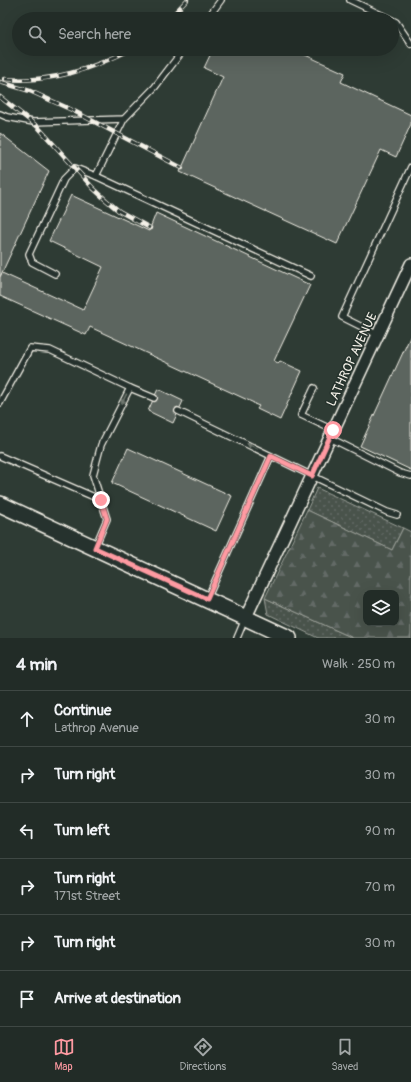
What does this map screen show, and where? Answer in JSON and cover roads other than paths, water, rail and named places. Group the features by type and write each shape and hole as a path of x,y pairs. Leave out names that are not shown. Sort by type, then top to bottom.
{"street":[{"name":"LATHROP AVENUE","path":"246,617 411,264"},
{"path":"0,504 289,638"}],"lane":[{"path":"212,12 221,0"},
{"path":"350,0 375,12"},
{"path":"399,26 411,44"},
{"path":"96,176 124,119 155,87 179,56"},
{"path":"0,114 7,117 33,122 124,119"},
{"path":"378,335 342,317 411,167"},
{"path":"55,274 32,262 29,254 64,179 75,168 96,176 311,276"},
{"path":"0,403 30,348 50,350 154,398"},
{"path":"95,548 107,519 93,475 101,445 130,388"},
{"path":"314,388 302,415 400,473 411,476"},
{"path":"178,411 387,512 397,514"},
{"path":"0,456 101,500"},
{"path":"207,599 271,456"},
{"path":"237,638 246,617"}],"railway":[{"path":"176,12 187,0"},
{"path":"5,79 22,80 55,77 101,63 117,56"},
{"path":"0,82 30,91 72,110 182,168"},
{"path":"0,97 38,127 93,188 106,200 119,211 150,228"}]}
